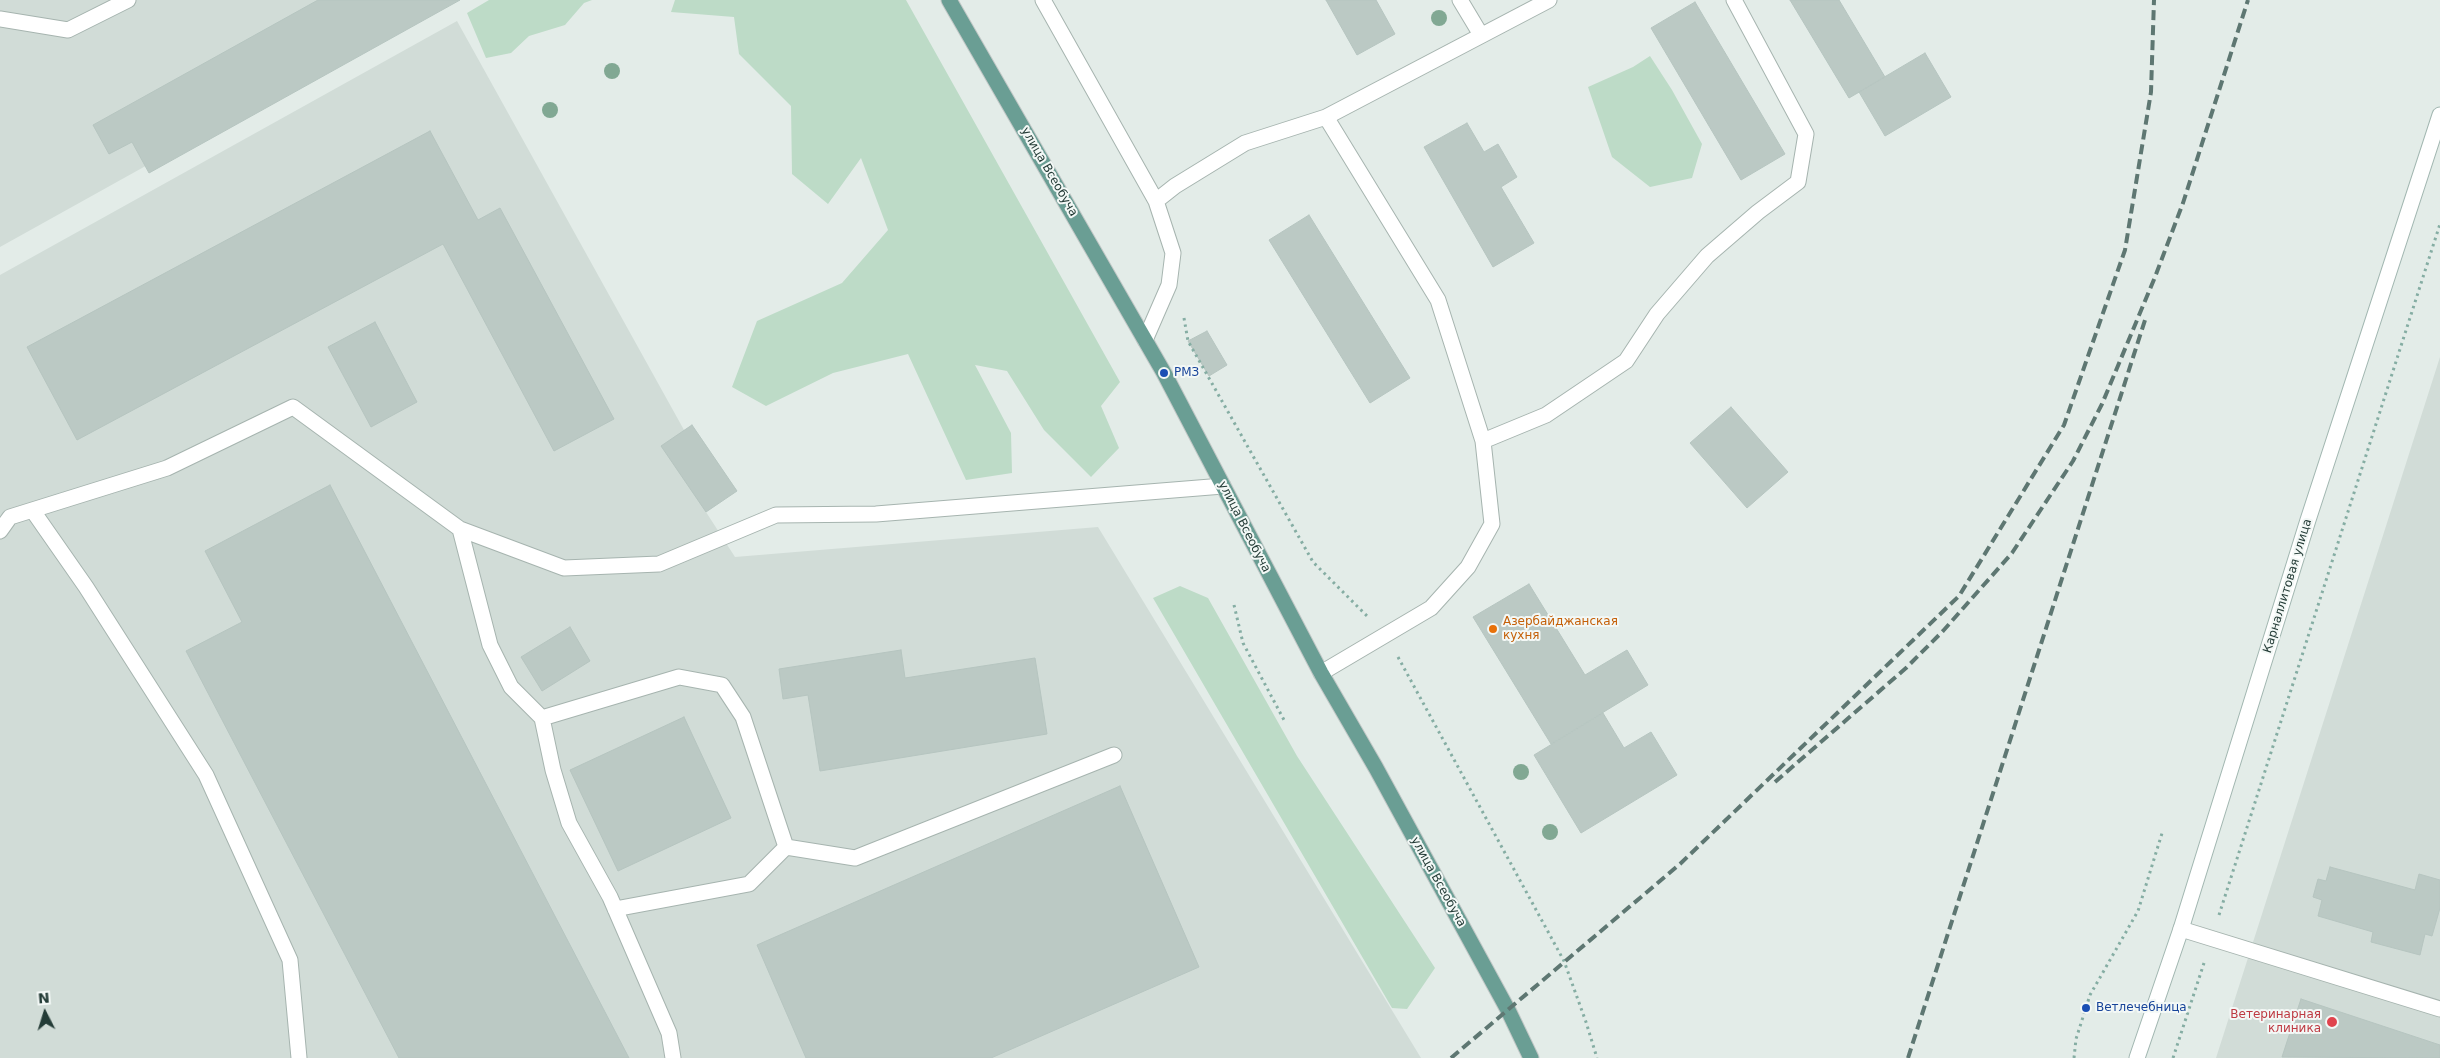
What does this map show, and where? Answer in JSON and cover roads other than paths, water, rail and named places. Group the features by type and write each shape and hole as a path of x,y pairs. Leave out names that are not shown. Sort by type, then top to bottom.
{"main road":[{"name":"улица Всеобуча","path":"949,0 1145,340 1321,673 1376,768 1508,1010 1531,1058"}],"street":[{"path":"0,19 68,30 128,0"},
{"path":"1043,0 1156,201 1173,253 1169,285 1145,340"},
{"path":"1460,0 1481,35"},
{"path":"1156,201 1174,186 1245,143 1326,117 1549,0"},
{"path":"1483,441 1546,415 1626,361 1658,314 1707,256 1758,212 1798,182 1806,134 1734,0"},
{"name":"Карналлитовая улица","path":"2137,1058 2181,929 2308,520 2440,115"},
{"path":"1321,673 1431,608 1468,567 1492,524 1483,441 1438,300 1326,117"},
{"path":"0,530 10,517 167,468 293,407 460,529 564,568 658,564 776,515 876,514 1223,486"},
{"path":"33,510 86,587 206,774 290,960 299,1058"},
{"path":"460,529 490,645 511,687 542,718 553,770 569,823 615,909 669,1033 673,1058"},
{"path":"542,718 679,677 722,684 743,717 786,847"},
{"path":"786,847 855,858 1114,755"},
{"path":"615,909 749,884 786,847"},
{"path":"2181,929 2440,1009"}],"railway":[{"path":"1451,1058 1680,864 1959,596 2064,425 2125,250 2151,92 2154,0"},
{"path":"1775,782 1906,668 1943,631 2012,553 2073,461 2102,404 2155,277 2183,203 2248,0"},
{"path":"1908,1058 2146,317"}],"place":[{"name":"РМЗ","path":"1164,373"},
{"name":"Азербайджанская кухня","path":"1493,629"},
{"name":"Ветлечебница","path":"2086,1008"},
{"name":"Ветеринарная клиника","path":"2332,1022"}]}
